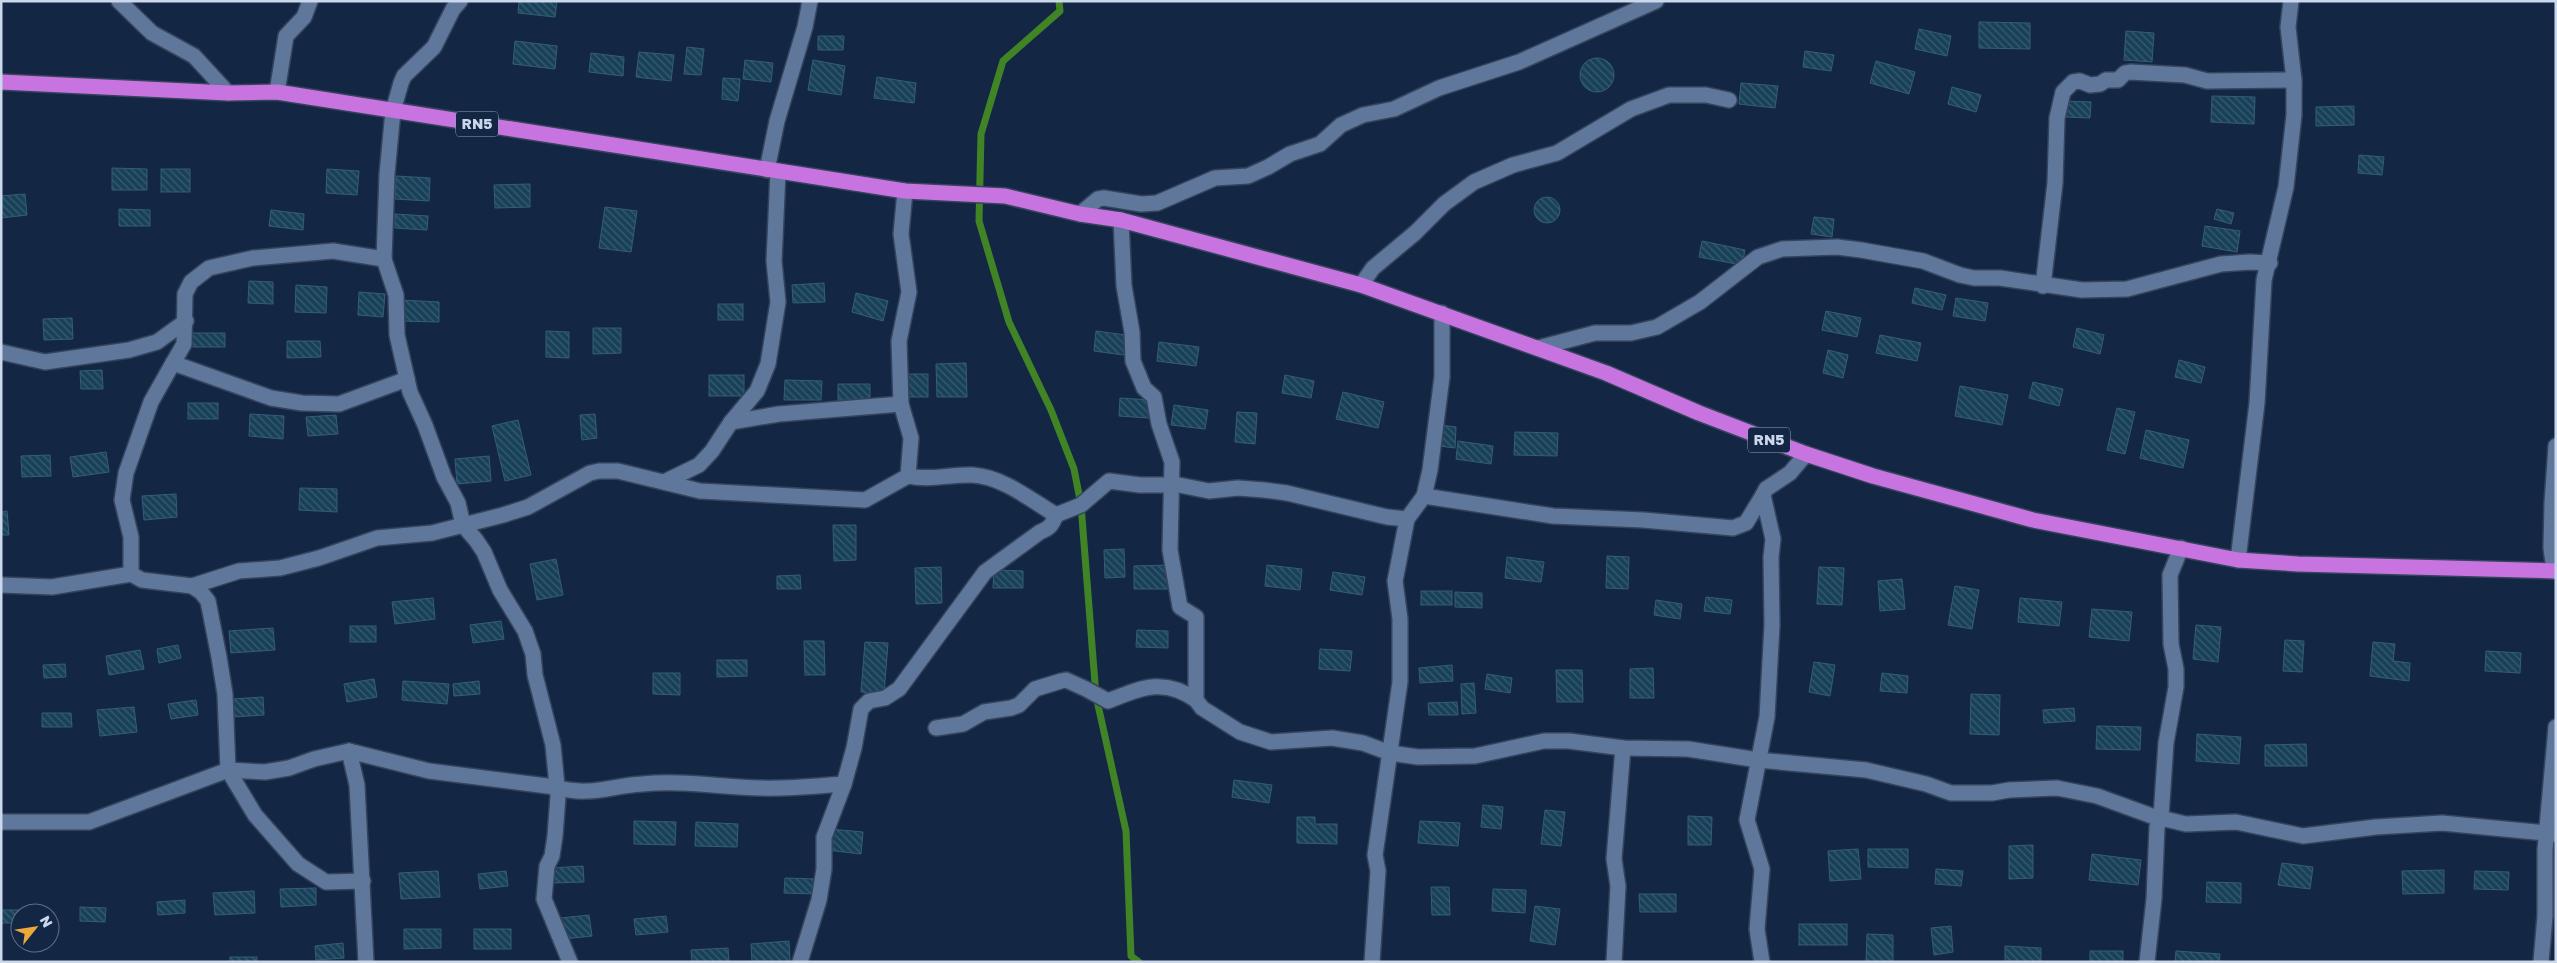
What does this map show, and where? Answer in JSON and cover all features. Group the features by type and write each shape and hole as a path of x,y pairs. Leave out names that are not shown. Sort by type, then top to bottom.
{"highway":[{"name":"RN5","path":"1,82 228,93 278,92 905,191 1005,196 1080,214 1121,220 1361,285 1442,312 1606,373 1699,413 1806,454 1873,476 2033,520 2238,560 2555,571"}],"street":[{"path":"119,1 152,33 194,56 228,93"},
{"path":"278,92 286,36 304,17 310,1"},
{"path":"460,1 434,47 404,76 393,111 387,174 384,259 396,296 397,335 407,379 444,477 458,503 462,525 480,546 500,590 530,642 535,675 553,745 555,787 558,796 555,836 552,856 547,866 544,899 570,962"},
{"path":"664,482 698,466 757,391 768,364 778,302 774,261 772,171 777,121 805,27 810,1"},
{"path":"1080,214 1098,199 1104,198 1140,204 1157,203 1214,178 1248,176 1268,168 1290,154 1320,144 1341,125 1363,115 1394,109 1439,88 1511,64 1656,1"},
{"path":"2238,560 2257,403 2264,280 2270,263 2286,187 2294,115 2294,80 2288,27 2291,1"},
{"path":"2043,286 2055,182 2056,118 2063,92 2067,86 2080,81 2090,84 2118,80 2125,73 2130,72 2185,74 2207,81 2294,80"},
{"path":"1361,285 1372,268 1415,233 1444,204 1474,182 1513,165 1556,154 1631,109 1669,94 1706,95 1729,100"},
{"path":"905,191 902,234 909,292 899,342 901,404 911,438 908,476"},
{"path":"1121,220 1124,286 1132,332 1133,361 1144,388 1151,392 1156,404 1159,424 1172,462 1170,550 1179,602 1183,610 1196,617 1196,700"},
{"path":"1538,348 1595,333 1631,333 1657,327 1700,302 1758,257 1782,249 1837,247 1861,250 1923,261 1960,275 2000,278 2043,286 2082,290 2127,289 2221,264 2270,263"},
{"path":"131,574 131,537 122,500 126,473 151,402 184,344 186,321 183,307 191,282 209,268 253,258 333,251 384,259"},
{"path":"1372,962 1378,871 1375,855 1400,682 1401,628 1395,581 1407,519 1424,496 1439,408 1443,347 1442,312"},
{"path":"1,352 45,362 129,350 157,342 186,321"},
{"path":"173,363 271,398 302,403 339,404 407,379"},
{"path":"731,422 779,414 901,404"},
{"path":"2555,571 2551,548 2556,446"},
{"path":"1424,496 1553,516 1643,520 1733,528 1746,523 1766,489 1790,473 1806,454"},
{"path":"1,585 52,587 131,574 142,580 192,586 239,571 270,570 319,558 377,538 432,533 528,507 590,473 599,471 618,472 700,491 865,500 908,476 923,479 975,475 1012,488 1056,515"},
{"path":"800,962 819,900 824,870 824,837 844,784 854,748 861,709 869,701 885,698 900,689 985,572 1052,525 1056,515 1081,505 1109,481 1140,485 1172,485 1209,491 1238,488 1287,494 1387,517 1407,519"},
{"path":"1762,962 1757,929 1762,869 1747,820 1769,700 1772,557 1774,548 1763,494"},
{"path":"2146,962 2154,899 2157,827 2161,817 2166,743 2176,678 2175,653 2171,644 2170,575 2181,548"},
{"path":"192,586 201,592 208,601 219,657 225,694 228,770 255,815 298,864 326,882 363,881"},
{"path":"936,728 963,724 984,712 1011,708 1019,705 1035,689 1066,680 1086,688 1108,701 1143,687 1156,686 1184,692 1213,715 1254,737 1280,742 1332,738 1363,743 1390,753 1418,757 1475,756 1544,741 1568,741 1623,748 1688,749 1758,760 1866,770 1926,784 1951,793 1992,793 2009,790 2057,788 2097,796 2161,817 2195,825 2236,822 2302,836 2376,827 2442,823 2552,834"},
{"path":"2541,962 2545,916 2544,850 2552,834 2556,727"},
{"path":"1614,962 1618,886 1614,858 1623,748"},
{"path":"1,822 89,822 228,770 265,772 289,768 349,750 428,771 555,787 570,792 588,792 642,784 709,784 775,789 844,784"},
{"path":"349,750 357,785 366,962"}],"building":[{"path":"519,1 557,1 555,17 518,13"},
{"path":"1979,22 2030,23 2030,49 1979,48"},
{"path":"1919,29 1951,36 1947,56 1915,49"},
{"path":"2126,31 2154,33 2152,62 2124,60"},
{"path":"818,36 844,36 843,50 818,50"},
{"path":"515,41 557,46 555,69 513,64"},
{"path":"687,47 704,49 701,75 684,74"},
{"path":"1805,51 1834,55 1831,71 1803,67"},
{"path":"639,52 674,55 671,81 636,77"},
{"path":"591,53 624,57 623,76 589,72"},
{"path":"1597,58 1609,63 1614,75 1609,87 1597,92 1585,87 1580,75 1585,63"},
{"path":"745,60 773,63 771,82 743,79"},
{"path":"813,60 845,66 841,95 808,90"},
{"path":"1876,61 1915,72 1909,94 1870,83"},
{"path":"877,77 916,83 914,103 874,98"},
{"path":"723,78 740,79 738,101 722,99"},
{"path":"1741,83 1778,86 1775,108 1739,104"},
{"path":"1952,87 1981,95 1976,112 1948,104"},
{"path":"2212,96 2255,97 2254,124 2211,122"},
{"path":"2064,101 2091,102 2090,118 2064,117"},
{"path":"2354,106 2354,125 2316,126 2316,107"},
{"path":"2359,155 2384,157 2382,175 2358,173"},
{"path":"112,168 147,169 147,190 112,190"},
{"path":"161,169 190,169 190,192 161,192"},
{"path":"327,169 359,171 357,195 326,193"},
{"path":"396,176 430,178 429,201 395,199"},
{"path":"530,184 530,207 495,208 494,185"},
{"path":"25,194 27,215 1,218 1,196"},
{"path":"1547,197 1556,201 1560,210 1556,219 1547,223 1538,219 1534,210 1538,201"},
{"path":"605,207 637,211 631,252 599,248"},
{"path":"119,209 150,210 150,226 119,226"},
{"path":"2217,209 2234,213 2231,224 2214,219"},
{"path":"271,210 304,214 303,230 269,226"},
{"path":"395,214 428,216 427,230 395,228"},
{"path":"1814,217 1834,219 1832,237 1811,234"},
{"path":"2205,226 2240,231 2237,252 2202,246"},
{"path":"1702,241 1745,250 1742,265 1699,257"},
{"path":"249,281 273,282 273,304 248,303"},
{"path":"824,283 825,302 793,303 792,285"},
{"path":"296,285 327,287 326,313 295,312"},
{"path":"1915,288 1946,295 1942,310 1912,303"},
{"path":"359,292 385,294 383,317 358,315"},
{"path":"856,293 888,301 883,321 852,312"},
{"path":"1956,298 1988,303 1985,321 1953,316"},
{"path":"400,300 439,302 439,322 400,321"},
{"path":"718,304 743,304 743,320 718,320"},
{"path":"1826,311 1861,318 1857,337 1822,330"},
{"path":"72,318 73,339 44,340 43,319"},
{"path":"593,328 621,328 621,353 593,354"},
{"path":"2077,328 2104,335 2100,354 2073,347"},
{"path":"546,331 569,332 569,358 546,357"},
{"path":"1096,331 1126,335 1124,355 1094,351"},
{"path":"190,333 225,333 225,347 190,347"},
{"path":"1880,335 1921,343 1917,361 1876,353"},
{"path":"287,341 320,341 321,357 287,358"},
{"path":"1159,342 1199,347 1196,366 1157,361"},
{"path":"1828,350 1848,355 1843,378 1823,373"},
{"path":"2179,360 2205,367 2201,383 2175,377"},
{"path":"966,363 967,397 937,397 936,364"},
{"path":"102,370 103,389 81,389 80,371"},
{"path":"905,374 928,374 928,397 905,397"},
{"path":"709,375 744,375 744,396 709,396"},
{"path":"1285,375 1314,381 1311,398 1282,393"},
{"path":"785,380 822,381 821,400 784,400"},
{"path":"2033,382 2063,389 2059,406 2029,398"},
{"path":"838,384 870,384 870,401 838,400"},
{"path":"1960,386 2008,395 2002,425 1955,416"},
{"path":"1343,392 1384,402 1378,428 1336,419"},
{"path":"1120,398 1150,400 1149,418 1119,416"},
{"path":"188,403 218,403 218,419 188,419"},
{"path":"1174,405 1208,410 1205,429 1171,425"},
{"path":"2117,408 2135,412 2125,454 2107,450"},
{"path":"1237,412 1257,413 1255,444 1235,442"},
{"path":"250,414 284,416 283,439 249,436"},
{"path":"595,414 597,438 582,440 580,415"},
{"path":"336,415 338,434 308,436 306,417"},
{"path":"518,420 531,475 505,481 492,426"},
{"path":"1440,425 1456,427 1455,448 1439,446"},
{"path":"2146,430 2189,440 2183,468 2140,458"},
{"path":"1515,432 1558,433 1557,456 1514,455"},
{"path":"1458,441 1493,446 1491,464 1456,459"},
{"path":"106,452 109,472 73,477 70,457"},
{"path":"50,455 51,476 22,477 21,456"},
{"path":"489,456 491,481 457,484 455,459"},
{"path":"300,488 337,489 337,512 299,510"},
{"path":"176,494 177,517 144,520 142,496"},
{"path":"7,511 9,535 1,535 1,512"},
{"path":"833,525 856,525 856,560 834,561"},
{"path":"1124,549 1125,577 1105,578 1104,550"},
{"path":"1607,556 1629,557 1628,589 1606,588"},
{"path":"1507,557 1544,562 1541,582 1505,578"},
{"path":"556,559 563,595 537,600 530,564"},
{"path":"1170,565 1170,589 1134,589 1134,566"},
{"path":"1267,565 1302,569 1300,590 1265,586"},
{"path":"941,567 942,603 916,604 915,568"},
{"path":"1819,567 1844,568 1842,605 1817,604"},
{"path":"994,570 1023,571 1023,588 993,588"},
{"path":"1333,572 1365,577 1362,595 1330,590"},
{"path":"800,575 801,589 777,589 777,576"},
{"path":"1902,579 1905,609 1880,611 1878,581"},
{"path":"1955,586 1979,590 1972,629 1948,625"},
{"path":"1421,591 1452,591 1452,605 1421,605"},
{"path":"1455,592 1482,593 1482,608 1455,607"},
{"path":"1706,597 1732,600 1730,614 1704,611"},
{"path":"433,598 435,619 395,624 392,602"},
{"path":"2020,598 2062,602 2059,626 2018,622"},
{"path":"1656,600 1682,604 1680,619 1654,615"},
{"path":"2092,609 2132,612 2129,641 2089,637"},
{"path":"501,621 504,639 473,643 470,625"},
{"path":"2196,625 2221,627 2218,662 2193,659"},
{"path":"350,626 376,626 376,642 350,642"},
{"path":"273,628 275,650 231,653 229,631"},
{"path":"1137,630 1168,631 1168,648 1136,647"},
{"path":"2285,640 2304,641 2302,672 2283,671"},
{"path":"804,641 824,641 825,675 805,675"},
{"path":"865,642 888,643 884,694 861,692"},
{"path":"2373,642 2395,644 2393,661 2410,663 2409,681 2370,676"},
{"path":"178,645 181,658 159,663 157,649"},
{"path":"1320,649 1352,651 1350,671 1319,669"},
{"path":"140,650 144,669 109,675 106,656"},
{"path":"2486,651 2521,653 2520,673 2485,671"},
{"path":"717,660 747,660 747,676 717,677"},
{"path":"1814,662 1835,665 1830,696 1809,692"},
{"path":"65,664 66,677 44,678 43,665"},
{"path":"1452,665 1453,681 1420,683 1419,668"},
{"path":"1653,668 1654,698 1630,698 1630,669"},
{"path":"1556,670 1582,670 1583,702 1557,702"},
{"path":"653,673 680,673 680,695 653,694"},
{"path":"1882,673 1908,676 1907,693 1880,691"},
{"path":"1487,674 1512,678 1510,693 1485,689"},
{"path":"374,679 377,697 347,702 344,684"},
{"path":"403,681 449,684 447,704 402,700"},
{"path":"479,681 480,694 454,696 453,684"},
{"path":"1474,683 1476,713 1462,714 1461,684"},
{"path":"1971,694 2000,695 1999,735 1970,734"},
{"path":"263,697 264,715 233,717 232,699"},
{"path":"196,700 198,715 171,719 168,704"},
{"path":"1457,702 1458,715 1429,715 1428,703"},
{"path":"134,707 137,732 100,736 97,710"},
{"path":"2074,708 2075,721 2044,723 2043,710"},
{"path":"42,713 71,713 72,727 42,727"},
{"path":"2097,726 2141,727 2140,750 2096,749"},
{"path":"2197,734 2241,737 2239,764 2196,761"},
{"path":"2306,744 2307,766 2265,766 2265,745"},
{"path":"1234,780 1272,785 1269,803 1232,797"},
{"path":"1483,805 1503,807 1501,829 1481,827"},
{"path":"1545,810 1565,812 1561,846 1541,844"},
{"path":"1688,816 1712,817 1711,845 1688,845"},
{"path":"1297,817 1315,817 1315,824 1337,824 1337,844 1297,843"},
{"path":"634,821 676,822 675,845 634,844"},
{"path":"1420,821 1460,823 1458,846 1418,843"},
{"path":"696,822 738,824 737,847 695,846"},
{"path":"830,829 863,832 861,854 827,850"},
{"path":"2033,845 2033,878 2009,879 2009,846"},
{"path":"1858,849 1861,879 1830,881 1828,851"},
{"path":"1868,849 1908,849 1908,868 1868,867"},
{"path":"2092,854 2141,860 2138,885 2089,880"},
{"path":"2282,863 2313,867 2310,889 2278,885"},
{"path":"583,866 584,882 552,883 552,868"},
{"path":"1936,869 1963,871 1961,886 1935,884"},
{"path":"2444,870 2444,893 2403,894 2402,871"},
{"path":"438,871 440,897 401,899 399,873"},
{"path":"506,871 508,886 480,889 478,874"},
{"path":"2475,871 2509,872 2508,890 2474,889"},
{"path":"785,878 816,879 816,894 784,893"},
{"path":"2207,882 2241,883 2241,903 2206,902"},
{"path":"1431,887 1449,887 1450,915 1432,915"},
{"path":"316,888 316,905 281,907 280,889"},
{"path":"1493,889 1526,890 1525,913 1492,911"},
{"path":"254,891 255,913 215,915 213,893"},
{"path":"1639,894 1676,894 1676,912 1640,912"},
{"path":"185,900 185,913 158,915 157,902"},
{"path":"1535,906 1560,909 1555,945 1530,941"},
{"path":"80,907 106,908 105,922 80,921"},
{"path":"1,910 10,910 10,923 1,923"},
{"path":"589,915 592,936 564,939 561,918"},
{"path":"666,916 668,932 636,935 634,919"},
{"path":"1799,924 1847,924 1847,945 1799,945"},
{"path":"1951,926 1953,952 1934,955 1931,928"},
{"path":"404,929 441,929 441,948 404,949"},
{"path":"474,929 511,929 511,949 474,949"},
{"path":"1867,934 1893,935 1893,962 1866,962"},
{"path":"789,941 790,962 752,962 751,944"},
{"path":"343,943 344,958 316,960 315,946"},
{"path":"2005,946 2041,948 2041,962 2005,962"},
{"path":"728,948 729,962 692,962 691,950"},
{"path":"2090,951 2123,951 2123,962 2090,962"},
{"path":"2176,951 2220,954 2219,962 2175,962"},
{"path":"230,957 257,957 257,962 230,962"}],"waterway":[{"path":"1059,1 1060,11 1003,61 981,134 979,221 1009,322 1051,410 1074,469 1081,505 1096,696 1126,831 1131,956 1139,962"}]}
